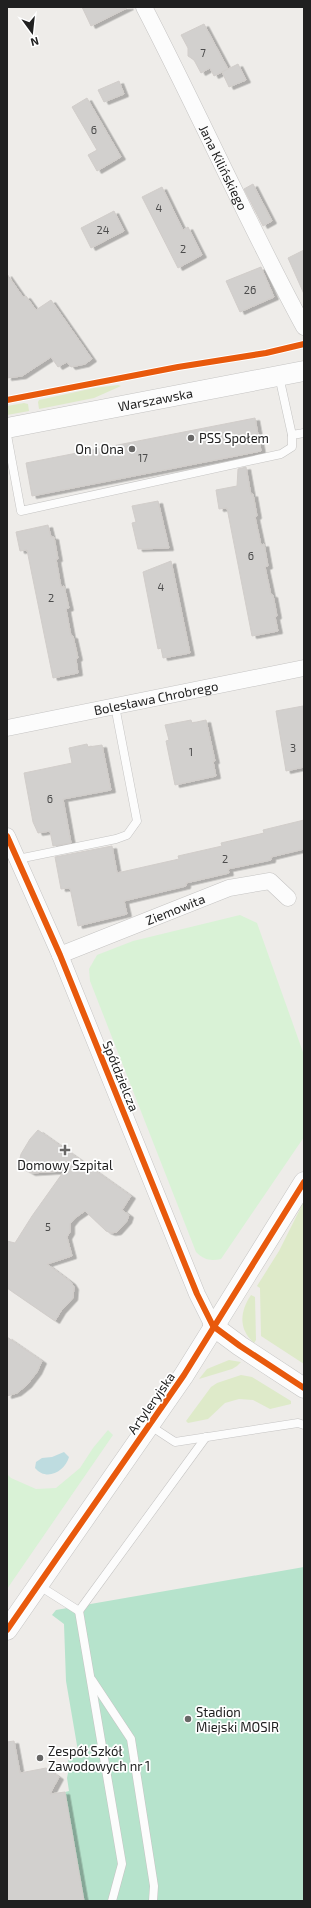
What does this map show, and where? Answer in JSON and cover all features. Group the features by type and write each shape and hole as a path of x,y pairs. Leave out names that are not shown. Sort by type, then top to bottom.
{"street":[{"name":"Jana Kilińskiego","path":"144,7 185,86 274,273 304,327"},
{"name":"Warszawska","path":"7,428 304,371"},
{"name":"Bolesława Chrobrego","path":"7,728 304,668"},
{"name":"Spółdzielcza","path":"7,836 60,955 197,1294 213,1326"},
{"name":"Ziemowita","path":"60,955 228,888 270,881 288,898"},
{"name":"Artyleryjska","path":"7,1630 184,1375 213,1326 304,1182"},
{"path":"213,1326 240,1346 304,1388"}],"lane":[{"path":"7,435 21,511 281,454 292,447 292,435 279,375"},
{"path":"292,435 304,433"},
{"path":"18,859 127,835 137,821 115,706"},
{"path":"149,1425 176,1442 298,1423 304,1425"},
{"path":"112,1901 122,1864 79,1611 206,1437"},
{"path":"38,1585 79,1611"},
{"path":"90,1677 132,1739 154,1886 153,1901"}],"green space":[{"path":"118,385 121,386 94,398 39,409 39,400 94,388"},
{"path":"24,403 28,404 29,411 7,415 7,406"},
{"path":"240,915 257,923 304,1055 304,1137 221,1259 210,1260 202,1257 196,1252 90,981 89,969 97,955 133,941"},
{"path":"304,1201 304,1364 261,1336 260,1288 257,1286 279,1251"},
{"path":"251,1295 255,1297 256,1340 254,1343 245,1332 242,1320 247,1301"},
{"path":"229,1360 241,1362 232,1369 199,1379 207,1369"},
{"path":"241,1375 252,1377 291,1401 291,1404 270,1409 253,1400 239,1399 225,1403 208,1419 188,1423 186,1421 211,1387 217,1383"},
{"path":"108,1430 113,1435 7,1589 7,1474 11,1478 36,1489 56,1488 80,1468 93,1448"},
{"name":"Stadion Miejski MOSIR","path":"304,1567 304,1901 84,1901 65,1792 69,1791 67,1778 69,1768 68,1759 79,1757 66,1681 64,1624 52,1615 56,1610"}],"water":[{"path":"64,1452 69,1457 67,1462 64,1467 55,1473 45,1474 35,1468 36,1462 42,1458 52,1457"}],"building":[{"path":"82,7 129,7 91,26"},
{"path":"204,24 228,69 214,76 210,68 201,73 194,60 188,56 188,48 181,35"},
{"path":"238,64 246,80 229,87 222,72"},
{"path":"119,81 124,94 104,102 98,90"},
{"path":"87,98 121,157 97,171 88,155 97,150 72,107"},
{"path":"253,184 272,221 263,226 244,189"},
{"path":"162,187 183,230 188,227 202,255 178,268 142,197"},
{"path":"114,211 124,231 91,248 81,228"},
{"path":"304,250 304,294 288,258"},
{"path":"261,267 274,297 240,312 226,281"},
{"path":"7,274 23,297 26,296 36,310 51,300 92,359 85,364 71,367 67,362 58,367 51,357 22,376 7,378"},
{"path":"255,418 261,451 32,496 26,463"},
{"path":"246,467 251,495 253,494 257,516 255,517 261,545 264,544 268,566 265,567 271,595 273,595 278,631 252,636 227,508 219,509 216,490 237,486 238,469"},
{"path":"158,501 169,548 138,549 132,523 136,522 132,506"},
{"path":"48,525 51,537 54,537 61,587 64,586 69,608 66,609 71,636 73,636 78,658 76,659 78,673 53,678 27,550 20,551 16,532"},
{"path":"171,561 190,653 163,658 161,648 158,649 143,572"},
{"path":"303,706 304,767 286,771 276,711"},
{"path":"191,720 192,723 206,720 215,761 213,761 216,776 175,785 166,741 169,740 165,725"},
{"path":"87,744 88,747 102,745 111,790 63,799 71,843 53,846 50,831 38,833 33,822 24,773 72,763 69,748"},
{"path":"304,820 304,849 271,857 271,860 228,869 229,873 186,883 186,886 124,901 127,914 78,926 70,888 61,889 55,857 112,846 117,873 179,859 178,856 222,846 221,843 264,833 263,830"},
{"path":"38,1130 131,1196 122,1210 129,1215 127,1221 117,1232 111,1233 106,1231 85,1211 75,1218 70,1224 70,1232 67,1237 72,1256 47,1264 71,1282 74,1287 73,1298 61,1311 55,1321 7,1288 7,1241 15,1243 64,1171 31,1173 22,1168 19,1162 21,1154 30,1139"},
{"path":"7,1337 42,1361 37,1372 27,1385 17,1393 7,1396"},
{"path":"14,1741 20,1773 46,1768 59,1777 50,1794 65,1792 84,1901 7,1901 7,1742"}],"cycle path":[{"path":"7,400 178,367 266,353 304,344"},
{"path":"7,836 60,955 197,1294 213,1326 240,1346 304,1388"},
{"path":"7,1630 184,1375 304,1182"}],"place":[{"name":"PSS Społem","path":"191,438"},
{"name":"On i Ona","path":"132,449"},
{"name":"Domowy Szpital","path":"65,1150"},
{"name":"Stadion Miejski MOSIR","path":"188,1719"},
{"name":"Zespół Szkół Zawodowych nr 1","path":"40,1758"}]}
